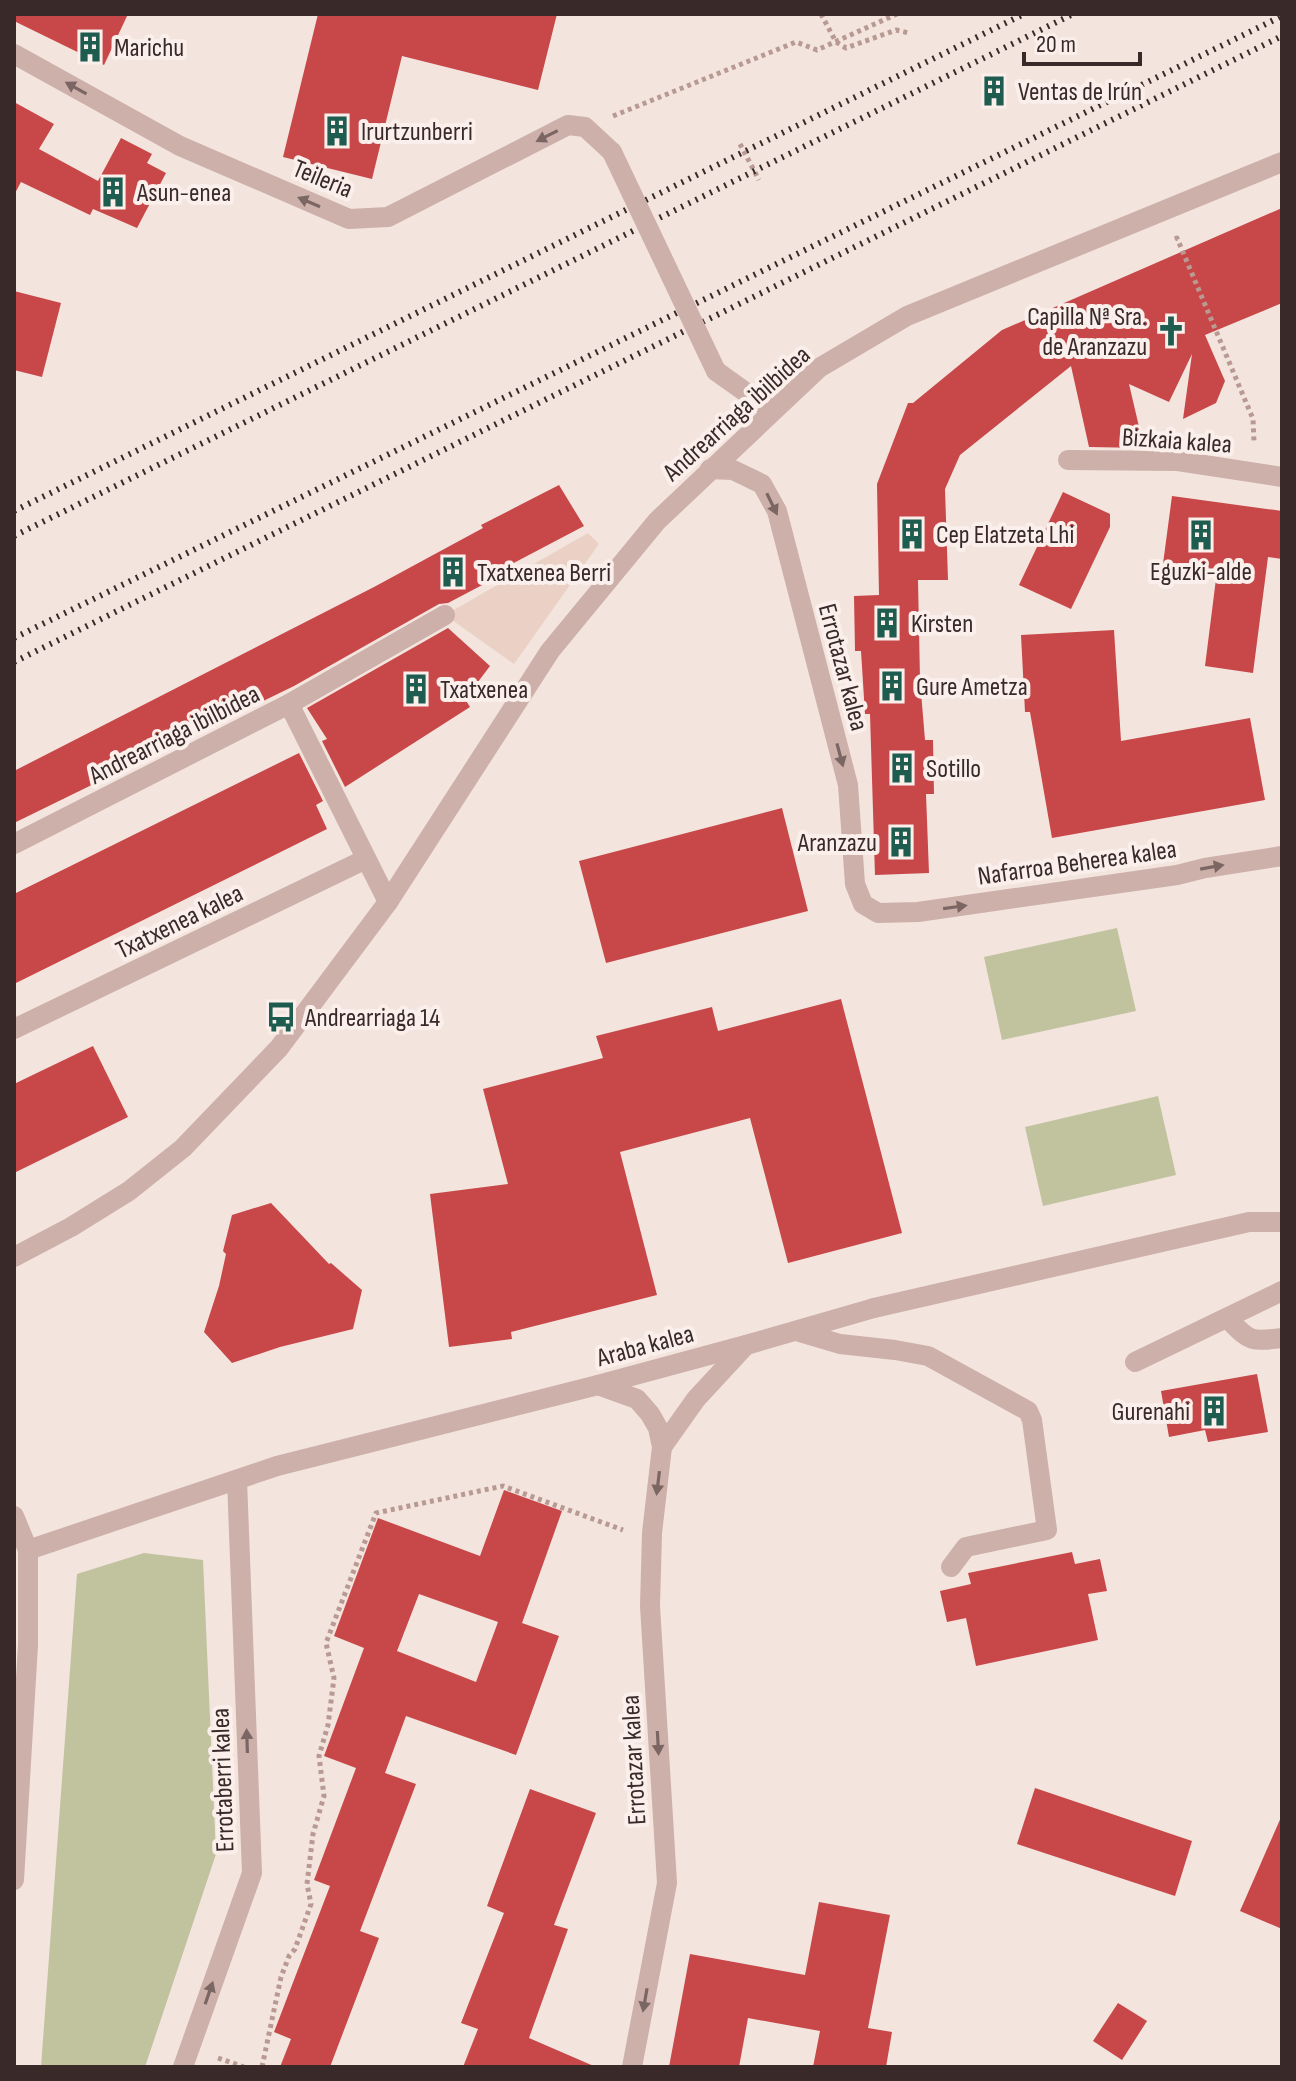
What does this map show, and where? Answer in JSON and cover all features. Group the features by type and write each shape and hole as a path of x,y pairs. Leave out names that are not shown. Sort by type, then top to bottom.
{"street":[{"name":"Teileria","path":"14,54 180,146 349,219 388,217 568,125 585,127"},
{"path":"585,127 612,152 716,371 772,411"},
{"name":"Andrearriaga ibilbidea","path":"14,1257 129,1191 183,1148 279,1048 388,902 550,651 657,521 819,368 907,316 1282,162"},
{"name":"Bizkaia kalea","path":"1068,460 1178,461 1282,477"},
{"name":"Errotazar kalea","path":"710,469 733,470 762,484 777,511 848,785 855,884 863,904 878,913"},
{"path":"289,704 445,615"},
{"name":"Andrearriaga ibilbidea","path":"14,844 289,704 388,902"},
{"name":"Nafarroa Beherea kalea","path":"878,913 948,908 1177,875 1282,856"},
{"name":"Txatxenea kalea","path":"14,1029 366,859"},
{"name":"Araba kalea","path":"28,1550 277,1466 598,1385 874,1308 1249,1222 1282,1222"},
{"path":"1135,1362 1282,1291"},
{"path":"1227,1318 1248,1338 1282,1338"},
{"path":"796,1331 840,1344 928,1356 1028,1411 1032,1420 1047,1530 966,1547 951,1567"},
{"name":"Errotazar kalea","path":"662,1447 696,1399 746,1345"},
{"name":"Errotazar kalea","path":"598,1385 637,1399 658,1428 662,1447 652,1533 650,1606 667,1883 632,2067"},
{"name":"Errotaberri kalea","path":"183,2067 252,1873 237,1480"},
{"path":"14,1516 28,1550 28,1645 14,1880"}],"path":[{"path":"821,14 836,42 846,48 896,30 909,33"},
{"path":"585,127 796,42 817,50 897,14"},
{"path":"740,144 759,180"},
{"path":"1177,238 1253,419 1256,473"},
{"path":"262,2067 281,1977 311,1904 307,1884 313,1834 324,1796 319,1756 328,1725 334,1678 326,1643 376,1513 503,1486 619,1529 652,1533"},
{"path":"226,2061 244,2067"}],"green space":[{"path":"1117,928 1136,1011 1002,1040 984,957"},
{"path":"1158,1096 1176,1175 1043,1206 1025,1127"},
{"path":"144,1553 203,1560 216,1854 145,2067 41,2067 77,1574"}],"shaded area":[{"path":"588,533 599,544 514,664 445,615"}],"building":[{"name":"Marichu","path":"14,14 128,14 104,65 14,21"},
{"path":"318,14 557,14 538,90 402,56 372,179 283,157"},
{"path":"14,102 54,124 39,149 98,181 121,138 152,154 147,163 166,173 137,228 93,209 90,215 21,182 14,195"},
{"path":"1282,208 1282,303 1205,335 1225,381 1216,403 1183,419 1192,354 1169,402 1129,384 1144,448 1089,447 1071,366 960,455 945,489 948,580 918,580 925,740 933,740 934,794 926,794 929,873 875,875 870,714 865,714 861,651 855,651 854,596 879,595 877,484 908,403 913,403 1002,330"},
{"path":"14,291 61,303 42,377 14,370"},
{"path":"559,485 584,526 504,568 507,572 448,603 439,604 294,686 14,823 14,771 374,587 483,528 481,525"},
{"path":"1063,492 1110,514 1110,527 1071,609 1019,585"},
{"path":"1172,496 1282,511 1282,559 1268,557 1253,673 1205,666 1217,571 1163,564"},
{"name":"Txatxenea","path":"448,628 490,666 465,699 470,707 345,787 322,741 327,739 307,708"},
{"path":"1114,630 1121,741 1250,718 1265,800 1052,838 1030,712 1025,712 1021,635"},
{"path":"299,753 323,801 316,805 327,829 14,984 14,894"},
{"path":"782,808 808,911 606,963 579,861"},
{"path":"841,999 902,1233 788,1263 750,1118 620,1152 657,1295 511,1332 512,1339 449,1347 430,1194 508,1184 483,1089 603,1058 596,1036 712,1007 718,1031"},
{"path":"93,1046 128,1117 14,1173 14,1084"},
{"path":"271,1203 329,1264 362,1290 353,1329 280,1347 232,1363 204,1332 219,1286 226,1254 223,1251 232,1215"},
{"name":"Gurenahi","path":"1257,1374 1268,1432 1208,1442 1205,1430 1169,1437 1161,1391"},
{"path":"504,1490 562,1511 522,1623 559,1636 516,1755 406,1716 385,1773 416,1784 360,1931 379,1938 330,2067 280,2067 291,2039 274,2032 330,1886 314,1880 356,1768 324,1756 364,1648 334,1636 378,1518 480,1556","holes":["419,1594 498,1622 476,1682 397,1651"]},
{"path":"1072,1552 1075,1564 1100,1559 1107,1591 1088,1594 1098,1640 976,1666 966,1618 947,1622 940,1591 971,1584 968,1573"},
{"path":"1035,1788 1192,1841 1175,1896 1017,1844"},
{"path":"530,1789 596,1813 554,1925 568,1929 529,2038 596,2067 463,2067 478,2029 461,2023 504,1913 487,1906"},
{"path":"1282,1815 1282,1929 1240,1911"},
{"path":"819,1902 890,1915 868,2028 892,2032 886,2067 813,2067 820,2031 748,2018 739,2067 669,2067 690,1954 805,1975"},
{"path":"1118,2003 1147,2021 1122,2060 1093,2041"}],"railway":[{"path":"14,511 1024,14"},
{"path":"14,536 1073,14"},
{"path":"14,638 1282,16"},
{"path":"14,662 1282,36"}],"place":[{"name":"Marichu","path":"90,47"},
{"name":"Ventas de Irún","path":"994,91"},
{"name":"Irurtzunberri","path":"337,131"},
{"name":"Asun-enea","path":"113,192"},
{"name":"Capilla Nª Sra. de Aranzazu","path":"1171,331"},
{"name":"Cep Elatzeta Lhi","path":"912,534"},
{"name":"Eguzki-alde","path":"1201,535"},
{"name":"Txatxenea Berri","path":"453,572"},
{"name":"Kirsten","path":"887,623"},
{"name":"Gure Ametza","path":"892,686"},
{"name":"Txatxenea","path":"416,689"},
{"name":"Sotillo","path":"902,768"},
{"name":"Aranzazu","path":"901,842"},
{"name":"Andrearriaga 14","path":"281,1017"},
{"name":"Gurenahi","path":"1214,1411"}]}
